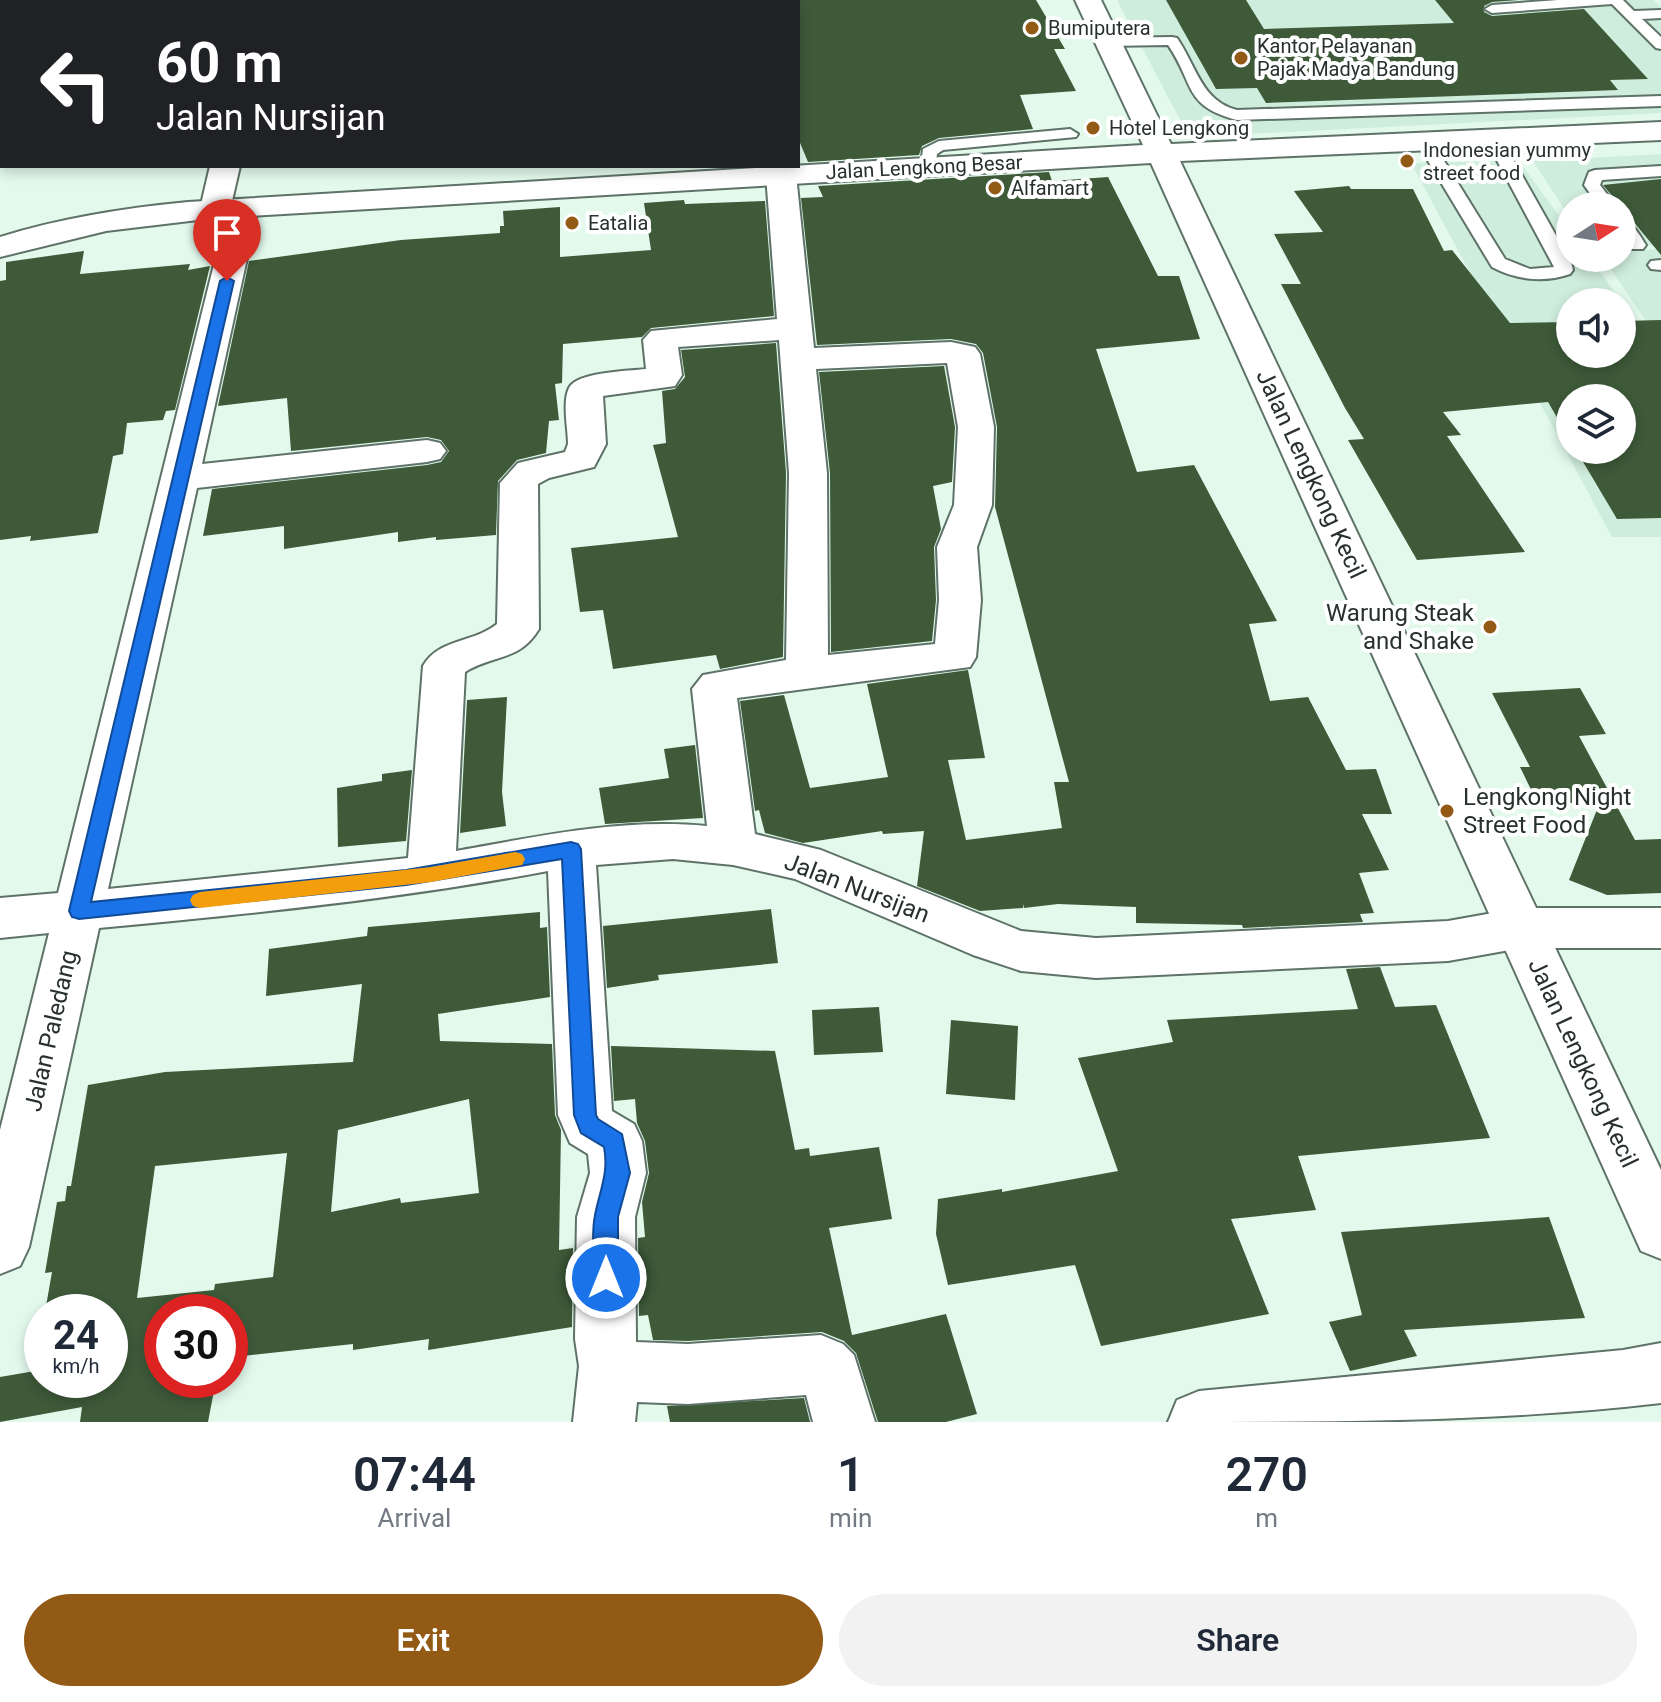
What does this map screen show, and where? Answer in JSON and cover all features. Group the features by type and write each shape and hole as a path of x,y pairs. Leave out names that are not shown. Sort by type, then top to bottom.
{"street":[{"name":"Jalan Lengkong Kecil","path":"1088,0 1162,153 1661,1232"},
{"name":"Jalan Lengkong Besar","path":"0,247 65,228 110,220 781,170 929,166 1493,138 1657,135"},
{"name":"Jalan Paledang","path":"0,1247 182,478 229,209 225,168"},
{"path":"781,170 808,473 806,667"},
{"path":"431,874 444,666 459,656 500,644 518,629 519,483 522,477 540,468 581,459 587,444 585,390 662,378 660,340 663,338 963,354 976,427 973,505 957,547 960,600 955,657 806,667 714,689 733,847"},
{"path":"182,478 427,451"},
{"name":"Jalan Nursijan","path":"0,918 431,874 571,849 673,841 733,847 804,863 991,941 1049,956 1096,958 1448,941 1521,928 1661,928"},
{"path":"571,849 585,1115 589,1126 614,1141 618,1173 606,1217 607,1394"},
{"path":"607,1394 632,1373 699,1374 821,1365 832,1376 844,1422"},
{"path":"1199,1422 1623,1380 1661,1373"}],"lane":[{"path":"1492,9 1616,0 1661,45"},
{"path":"1631,15 1661,14"},
{"path":"1108,42 1172,41 1207,107 1237,115 1661,101"},
{"path":"929,166 929,152 939,146 1070,134"},
{"path":"1424,141 1498,263 1509,270 1542,275 1564,270 1555,248 1493,138"},
{"path":"1597,192 1592,185 1595,175 1661,171"}],"shaded area":[{"path":"1117,0 1654,0 1661,7 1661,113 1189,137"},
{"path":"1661,154 1661,245 1636,246 1636,192 1556,192 1556,196 1533,161"},
{"path":"1519,161 1556,212 1556,272 1600,272 1612,288 1556,288 1556,368 1636,368 1636,321 1661,355 1661,537 1612,537 1573,464 1636,464 1636,384 1556,384 1556,433 1411,163"},
{"path":"1661,249 1661,343 1636,306 1636,288 1623,288 1613,272 1636,272 1636,250"}],"building":[{"path":"800,0 1036,0 1065,49 1054,49 1076,91 1020,95 1033,129 939,138 922,146 919,155 808,162 800,143"},
{"path":"1166,0 1246,0 1264,29 1454,23 1435,0 1518,0 1492,2 1484,6 1484,12 1492,16 1584,9 1648,79 1610,80 1618,90 1266,103 1257,88 1216,89"},
{"path":"1049,172 1052,181 1108,177 1158,276 1179,276 1200,339 1096,349 1137,472 1194,465 1277,621 1249,624 1270,701 1308,697 1346,770 1376,769 1392,814 1362,814 1389,870 1359,873 1374,913 1360,914 1363,922 1243,928 1242,925 1136,923 1136,907 1058,904 1024,908 1023,904 1023,908 980,911 917,886 924,831 883,834 882,831 803,843 765,833 759,810 755,811 740,701 784,695 810,788 888,777 867,684 968,670 985,758 948,760 966,840 1062,828 1054,782 1069,782 995,507 997,427 983,353 976,344 951,339 817,345 801,198 823,197 818,186"},
{"path":"1661,179 1661,255 1636,225 1636,192 1609,192 1603,185"},
{"path":"1349,186 1351,189 1413,189 1444,251 1452,250 1510,323 1556,322 1556,368 1636,368 1636,321 1661,320 1661,518 1617,519 1584,464 1636,464 1636,384 1556,384 1556,416 1548,402 1443,412 1461,435 1447,436 1525,552 1417,560 1348,440 1364,439 1281,284 1301,284 1274,234 1323,232 1294,191"},
{"path":"684,200 685,204 765,201 774,316 651,328 642,337 563,344 562,383 555,384 559,420 549,421 546,453 517,460 498,481 496,535 398,542 398,532 284,549 284,526 203,536 212,489 427,465 441,462 449,451 441,440 427,437 291,451 287,398 218,406 249,261 401,240 500,233 500,226 504,226 503,211 560,207 560,257 651,250 644,203"},
{"path":"84,251 80,274 190,264 188,270 210,266 175,410 166,411 163,420 127,423 123,454 113,456 98,533 30,541 31,536 0,540 0,281 6,280 6,262"},
{"path":"776,343 786,473 783,657 720,669 716,655 613,669 603,610 580,612 571,548 678,537 653,445 666,443 662,391 675,389 685,377 681,350"},
{"path":"944,366 955,427 952,482 933,486 941,529 934,547 936,600 932,641 831,652 830,473 819,372"},
{"path":"1580,688 1606,734 1579,736 1635,840 1661,839 1661,893 1607,895 1569,880 1600,802 1538,804 1520,767 1530,767 1492,693"},
{"path":"507,697 502,792 506,826 460,833 467,700"},
{"path":"695,745 703,818 605,824 599,788 669,778 664,749"},
{"path":"412,770 406,841 338,847 337,788 382,781 382,774"},
{"path":"771,909 778,963 658,975 659,980 607,988 603,926"},
{"path":"540,912 540,928 547,927 550,997 438,1014 440,1041 552,1044 555,1115 561,1130 559,1250 573,1248 572,1327 428,1350 429,1339 353,1350 353,1344 248,1355 248,1294 176,1294 214,1290 215,1284 273,1277 287,1153 155,1166 137,1298 144,1297 144,1398 213,1398 208,1422 80,1422 82,1407 0,1422 0,1377 24,1373 24,1398 128,1398 128,1294 48,1294 52,1272 45,1273 57,1202 65,1201 67,1186 71,1186 88,1085 165,1072 353,1062 362,984 266,996 269,949 367,936 368,927","holes":["469,1099 479,1193 401,1203 400,1198 331,1212 338,1130"]},
{"path":"1380,967 1395,1007 1436,1005 1490,1138 1298,1156 1316,1210 1231,1219 1269,1314 1101,1346 1075,1265 948,1285 936,1234 938,1199 1002,1189 1002,1192 1118,1171 1078,1058 1173,1042 1167,1020 1358,1009 1346,969"},
{"path":"879,1007 883,1052 814,1055 812,1010"},
{"path":"951,1020 1018,1026 1015,1100 946,1094"},
{"path":"611,1046 775,1051 795,1150 809,1148 810,1156 879,1147 892,1219 829,1228 852,1335 946,1314 977,1414 946,1422 878,1422 856,1353 844,1341 822,1332 688,1341 653,1340 648,1315 639,1316 638,1238 645,1237 642,1202 649,1173 645,1141 637,1123 635,1099 614,1101"},
{"path":"1549,1217 1585,1318 1404,1330 1417,1356 1350,1371 1329,1322 1362,1315 1341,1232"},
{"path":"804,1398 810,1422 670,1422 667,1406"}],"slow traffic":[{"path":"200,900 431,874 515,859"}],"place":[{"name":"Bumiputera","path":"1032,28"},
{"name":"Kantor Pelayanan Pajak Madya Bandung","path":"1241,58"},
{"name":"Hotel Lengkong","path":"1093,128"},
{"name":"Indonesian yummy street food","path":"1407,161"},
{"name":"Alfamart","path":"995,188"},
{"name":"Eatalia","path":"572,223"},
{"name":"Warung Steak and Shake","path":"1490,627"},
{"name":"Lengkong Night Street Food","path":"1447,811"}],"route":[{"path":"227,281 79,911 406,878 571,849 585,1115 589,1126 614,1141 617,1158 618,1173 606,1217 606,1278"}]}
